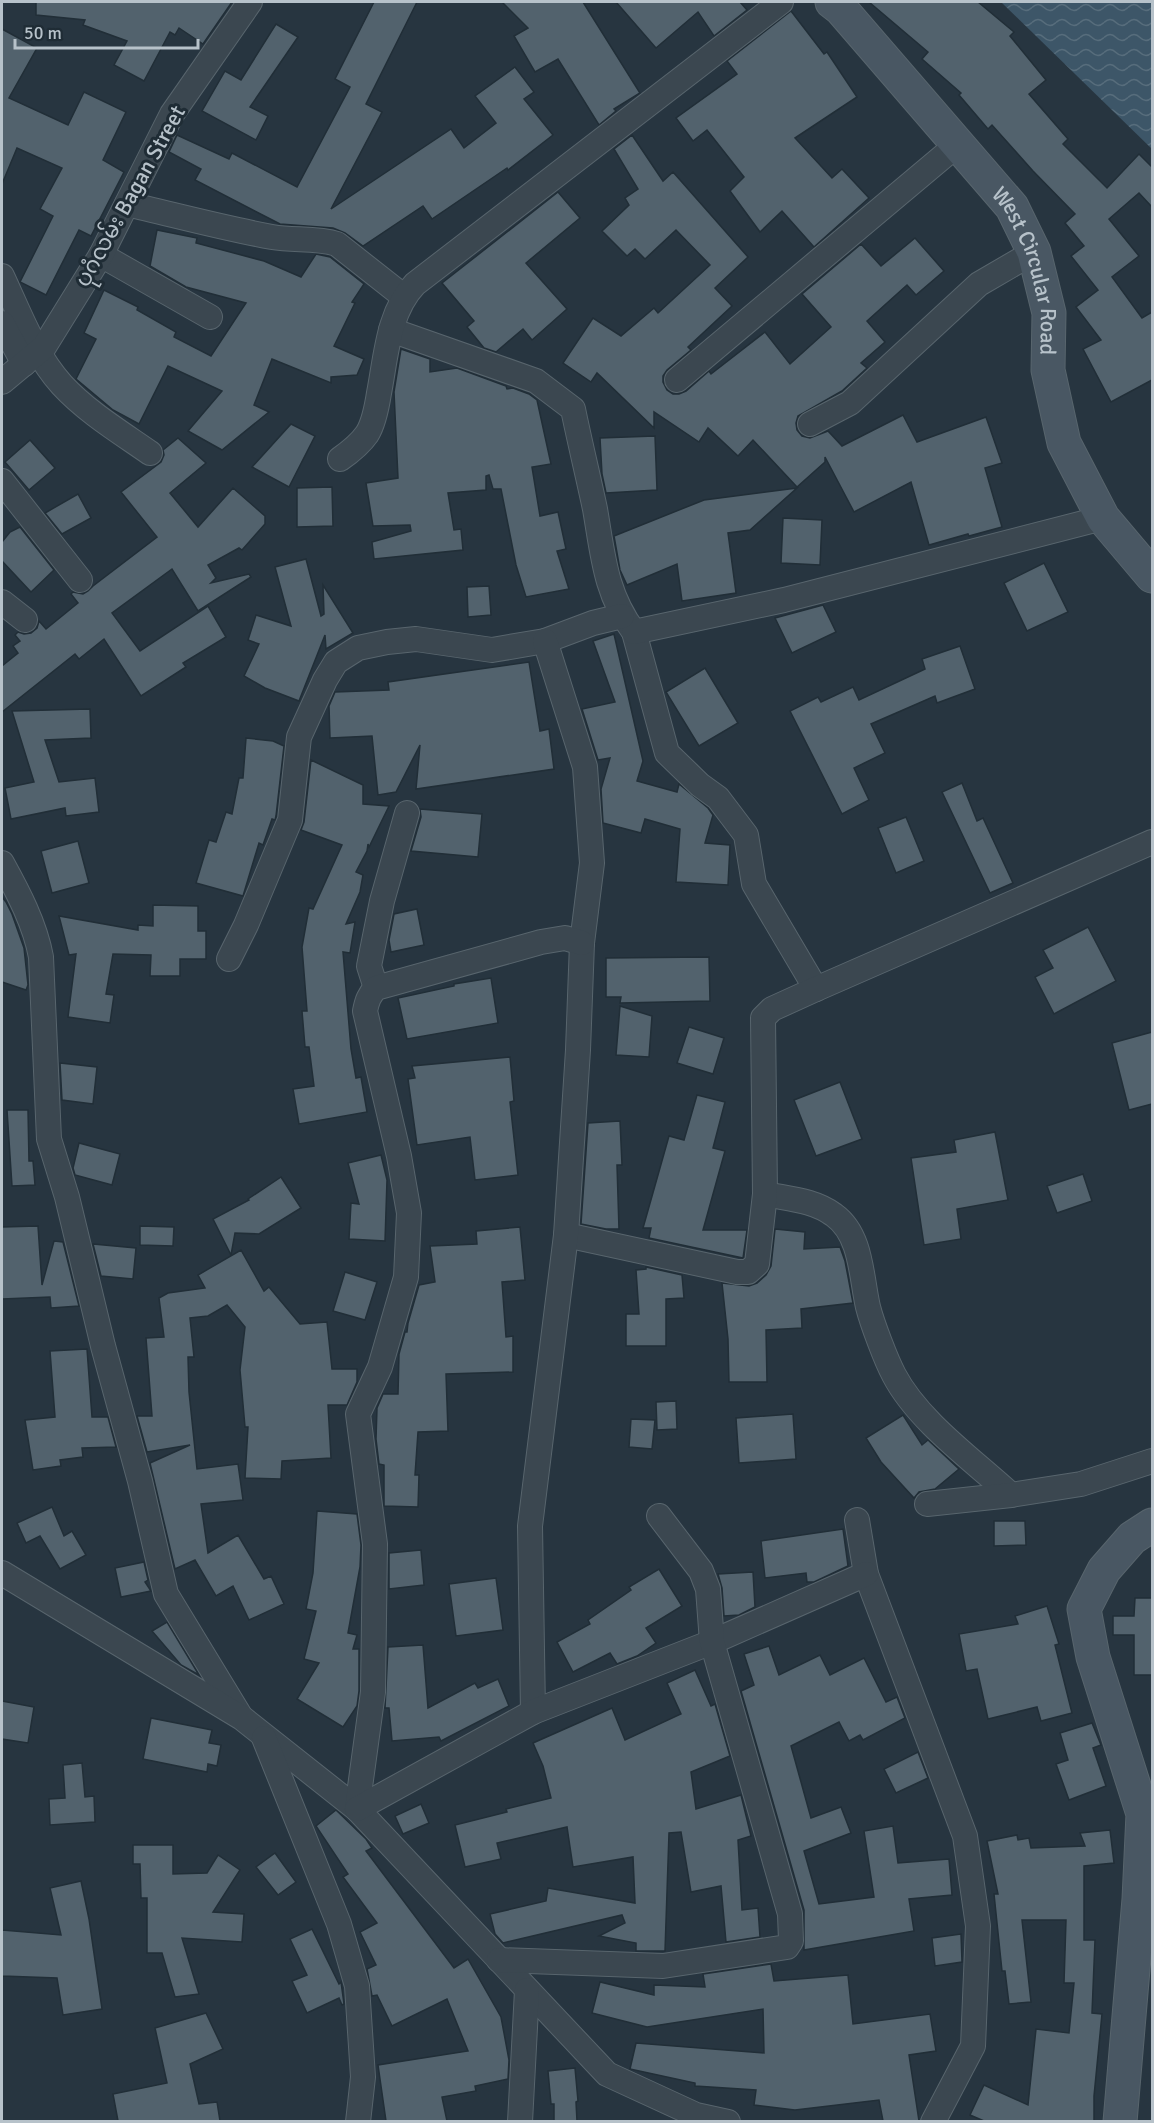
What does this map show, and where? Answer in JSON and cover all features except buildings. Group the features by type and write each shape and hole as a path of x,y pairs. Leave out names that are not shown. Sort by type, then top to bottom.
{"street":[{"name":"ပုဂံလမ်း Bagan Street","path":"2,382 44,347 101,255 172,114 250,2"},
{"path":"340,459 353,450 368,433 376,409 391,330 403,296 415,284 781,2"},
{"name":"West Circular Road","path":"832,2 841,9 1012,207 1034,252 1049,313 1048,370 1064,442 1103,518 1152,576"},
{"path":"677,381 958,144"},
{"path":"127,204 256,234 289,240 325,240 336,244 403,296"},
{"path":"810,424 849,403 979,284 1034,252"},
{"path":"101,255 210,317"},
{"path":"2,276 31,358"},
{"path":"2,323 31,358 87,406 150,453"},
{"path":"391,330 536,381 573,409 608,585 628,624 666,753 700,785 718,798 746,835 754,884 816,989"},
{"path":"2,481 80,580"},
{"path":"229,959 246,925 290,820 299,737 325,680 336,662 358,648 416,639 492,650 546,641 593,623 628,624 784,600 1103,518"},
{"path":"2,602 25,620"},
{"path":"533,1712 530,1526 566,1235 578,1050 582,943 592,863 585,767 546,641"},
{"path":"376,988 369,966 382,901 407,813"},
{"path":"566,1235 737,1272 748,1272 757,1264 765,1194 763,1018 771,1009 1152,842"},
{"path":"2,863 16,888 38,939 41,957 49,1139 67,1197 140,1481 166,1594 242,1718"},
{"path":"357,1809 373,1692 375,1544 358,1414 381,1367 406,1277 409,1213 399,1156 365,1011 369,994 376,988 541,942 565,938 582,943"},
{"path":"765,1194 813,1203 835,1215 847,1227 858,1251 868,1309 894,1375 917,1410 1011,1495"},
{"path":"927,1504 1011,1495 1081,1484 1152,1461"},
{"path":"499,1960 663,1966 787,1947 791,1941 790,1914 712,1642 708,1589 701,1571 659,1516"},
{"path":"857,1520 866,1574 965,1836 978,1926 973,2046 933,2121"},
{"path":"1119,2121 1139,1899 1143,1814 1093,1657 1084,1609 1104,1570 1132,1538 1152,1525"},
{"path":"2,1573 242,1718 357,1809 607,2074 696,2115 728,2121"},
{"path":"357,1809 533,1712 712,1642 866,1574"},
{"path":"263,1736 339,1924 357,1986 363,2077 358,2121"},
{"path":"520,2121 527,1990"}],"water":[{"path":"1001,2 1152,2 1152,149"}]}
